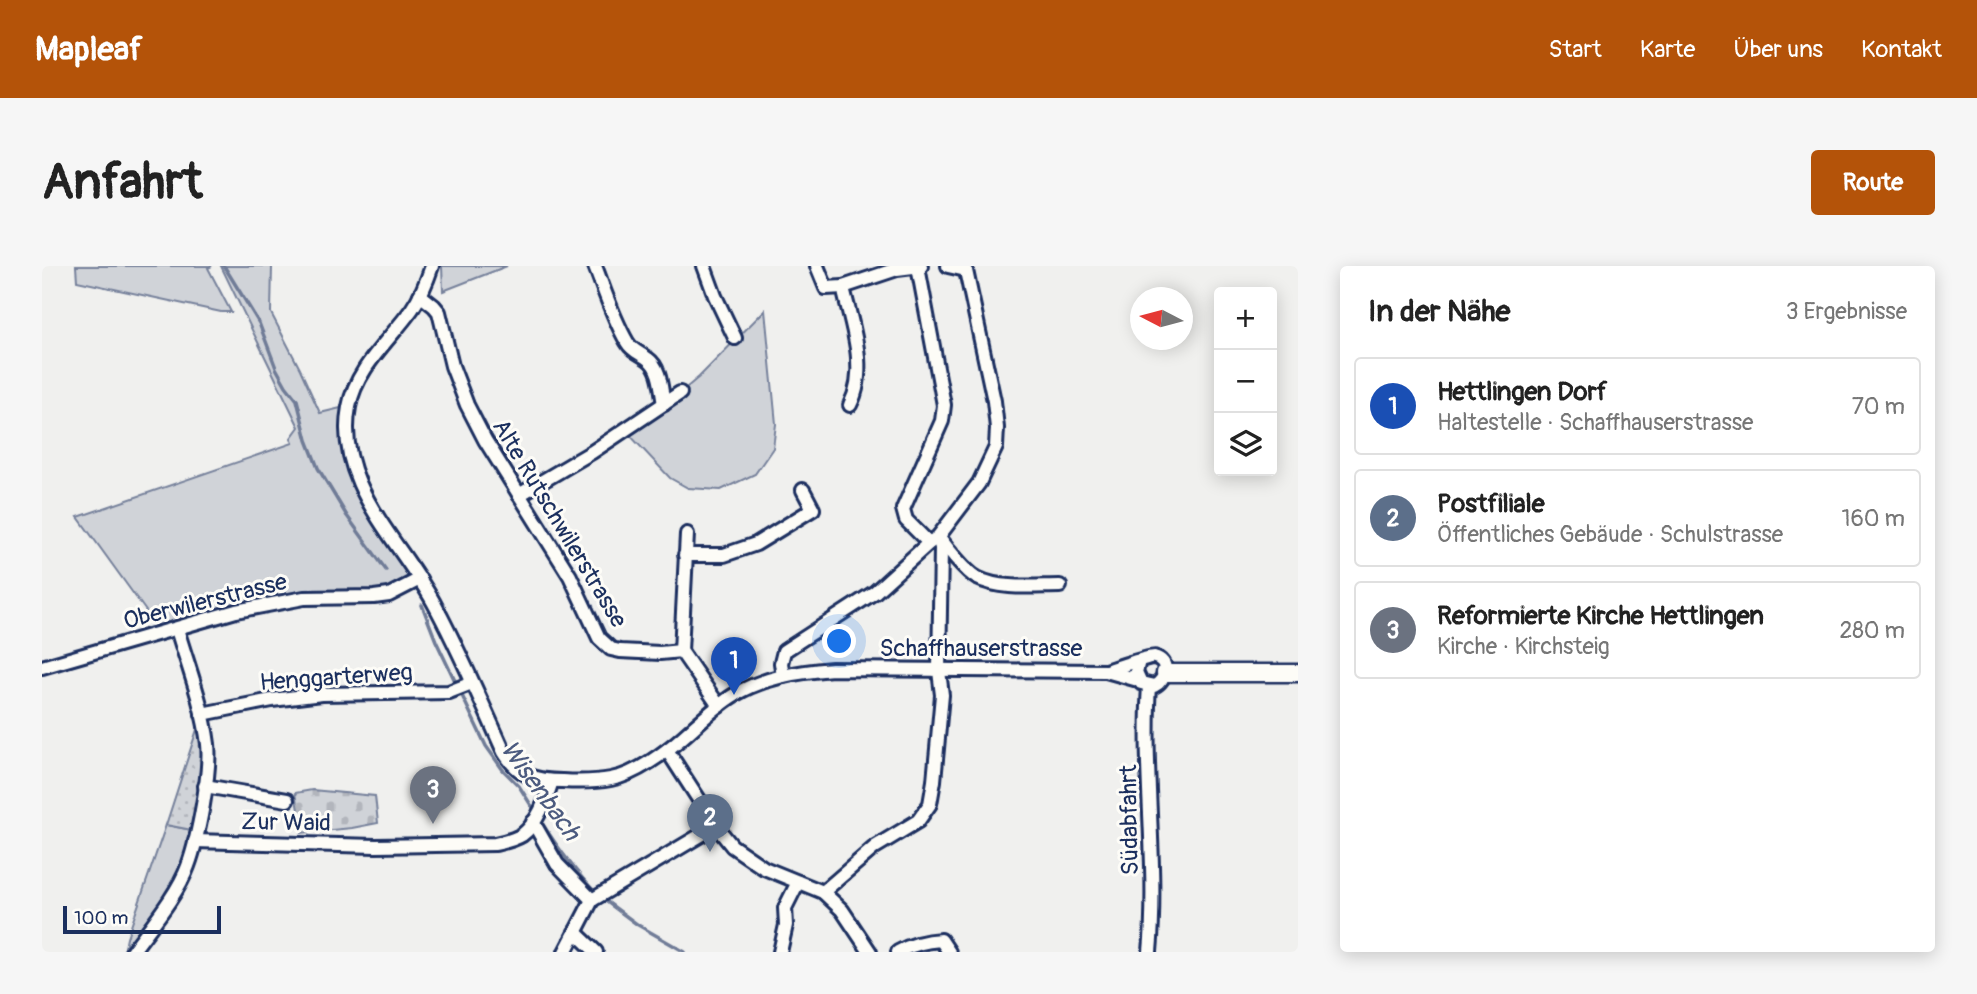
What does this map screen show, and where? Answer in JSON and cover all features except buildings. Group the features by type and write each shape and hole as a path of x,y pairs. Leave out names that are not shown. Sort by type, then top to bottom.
{"main road":[{"path":"1166,673 1298,673"}],"street":[{"name":"Schaffhauserstrasse","path":"432,266 421,295 363,373 355,388 349,406 348,449 360,486 435,605 464,687 512,765 529,777 580,782 613,779 638,769 667,751 734,695 760,682 804,671 1106,671 1144,683"},
{"path":"595,266 617,325 629,346 650,360 657,369 664,404"},
{"path":"704,266 735,338"},
{"path":"817,266 826,288 843,287 897,268 920,266 944,405 942,421 903,509 906,520 934,540 975,577 1008,585 1060,586"},
{"path":"783,676 781,663 784,652 875,592 934,540 979,483 989,465 996,447 994,401 966,268 948,266"},
{"path":"843,287 860,361 854,397 850,405"},
{"name":"Alte Rutschwilerstrasse","path":"421,295 439,312 452,366 467,405 485,440 570,576 599,638 611,649 620,651 681,651"},
{"path":"519,495 592,452 680,393"},
{"path":"685,555 724,555 757,544 813,509 803,490"},
{"path":"687,534 681,651 719,706"},
{"path":"822,892 875,847 918,821 930,804 942,695 939,671 941,548 934,540"},
{"name":"Oberwilerstrasse","path":"42,667 236,611 284,601 389,595 420,579"},
{"path":"132,952 178,886 188,866 205,786 208,746 202,714 177,629"},
{"path":"1148,657 1157,658 1166,673 1158,684 1144,683 1136,668 1139,661 1148,657"},
{"name":"Schaffhauserstrasse","path":"1106,671 1139,661"},
{"name":"Südabfahrt","path":"1144,683 1152,903 1150,952"},
{"name":"Henggarterweg","path":"202,714 272,700 322,694 464,687"},
{"path":"667,751 716,826 739,852 764,868 822,892 842,910 870,952"},
{"path":"552,781 547,798 536,817 557,864 597,897"},
{"path":"205,786 287,800"},
{"name":"Zur Waid","path":"195,841 376,846 495,844 522,835 536,817"},
{"path":"565,952 597,897 716,826"},
{"path":"780,952 786,925 785,908 798,882"},
{"path":"575,932 596,952"},
{"path":"898,952 910,945 941,940 949,952"}],"green space":[{"path":"76,266 212,266 208,268 231,312 77,281"},
{"path":"221,266 272,266 271,313 320,413 349,406 353,468 420,579 406,587 326,597 161,632 78,517 293,443 291,438 299,427"},
{"path":"442,266 507,266 443,291"},
{"path":"765,310 776,424 773,448 755,474 721,490 688,488 670,478 625,430 699,377"},
{"path":"202,714 208,746 197,831 166,825"},
{"path":"312,790 375,796 378,823 302,833 295,793"},
{"path":"166,825 197,831 188,866 132,952 124,952 127,938"}],"waterway":[{"name":"Wisenbach","path":"224,266 259,323 276,368 297,400 307,440 318,468 347,516 386,570"},
{"name":"Wisenbach","path":"422,605 436,641 486,746 503,770 519,786 536,813"},
{"name":"Wisenbach","path":"540,820 566,858 597,894"},
{"name":"Wisenbach","path":"603,899 638,925 685,952"}],"place":[{"name":"Hettlingen Dorf","path":"734,695"},
{"name":"Reformierte Kirche Hettlingen","path":"433,824"},
{"name":"Postfiliale","path":"710,852"}]}
